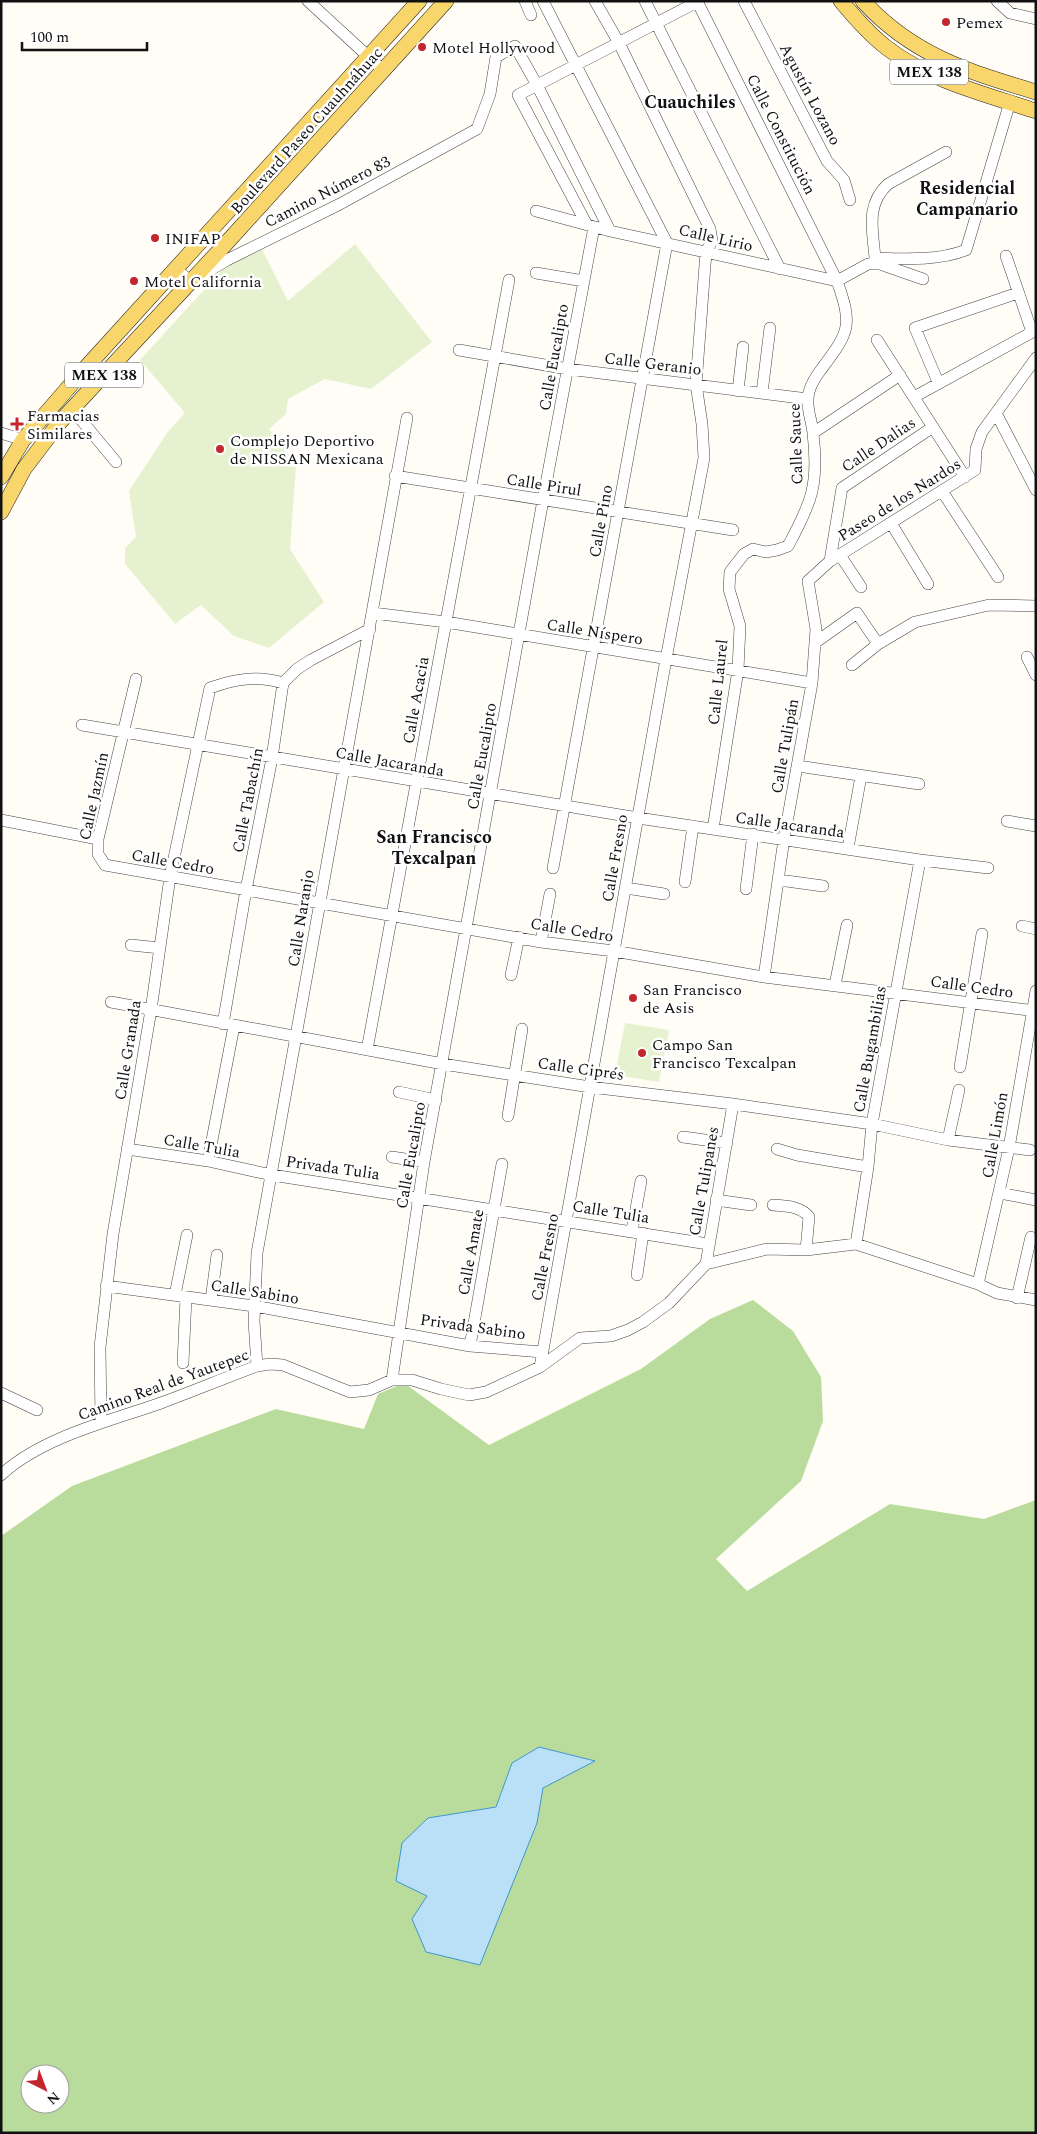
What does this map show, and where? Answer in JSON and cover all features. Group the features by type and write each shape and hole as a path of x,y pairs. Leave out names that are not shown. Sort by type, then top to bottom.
{"main road":[{"name":"Boulevard Paseo Cuauhnáhuac","path":"1,477 23,440 367,56 419,1"},
{"name":"Boulevard Paseo Cuauhnáhuac","path":"1,512 15,483 32,458 72,408 191,282 446,1"},
{"name":"MEX 138","path":"841,1 858,22 887,48 920,68 961,87 1036,111"},
{"name":"MEX 138","path":"864,1 887,25 926,52 962,69 1036,92"}],"street":[{"path":"308,1 384,71"},
{"path":"525,1 531,15"},
{"path":"543,1 667,243"},
{"name":"Calle Fresno","path":"540,1367 568,1220 666,658 704,458 702,424 696,384 706,252 712,241 710,229 619,43 595,1"},
{"path":"645,1 780,269"},
{"name":"Agustín Lozano","path":"744,1 827,161 844,180 850,200"},
{"path":"997,1 1010,13 1036,19"},
{"path":"591,226 518,95 698,2"},
{"name":"Calle Constitución","path":"698,2 837,281"},
{"name":"Camino Número 83","path":"191,282 227,260 340,204 477,129 490,94 496,57 515,46 537,85"},
{"path":"537,85 610,231"},
{"path":"946,152 888,184 882,190 874,203 871,218 875,258 941,257 966,250 1010,102"},
{"name":"Calle Lirio","path":"536,211 610,231 837,281"},
{"name":"Calle Eucalipto","path":"392,1380 424,1162 584,281 591,226"},
{"name":"Calle Pino","path":"553,868 667,243"},
{"path":"914,396 1034,331 1018,293 1006,256"},
{"path":"837,281 868,264 880,264 923,279"},
{"path":"176,269 191,282"},
{"path":"536,273 584,281"},
{"name":"Calle Acacia","path":"368,1050 509,280"},
{"name":"Calle Sauce","path":"753,549 766,552 788,546 810,502 815,486 814,433 808,399 813,380 840,345 847,327 844,300 837,281"},
{"path":"938,382 915,328 1018,293"},
{"path":"762,393 770,328"},
{"path":"877,340 965,477"},
{"path":"738,391 744,347"},
{"name":"Calle Geranio","path":"459,350 568,369 808,399"},
{"name":"Paseo de los Nardos","path":"808,580 830,561 975,470 976,449 982,432 1036,358"},
{"path":"814,433 900,375"},
{"path":"72,408 116,462"},
{"path":"996,413 1036,490"},
{"name":"Calle Naranjo","path":"257,1366 254,1306 258,1253 297,1038 318,903 373,613 395,476 407,418"},
{"name":"Calle Dalias","path":"830,561 842,488 933,427"},
{"path":"1,433 23,440"},
{"name":"Calle Pirul","path":"395,476 691,525 733,530"},
{"path":"942,491 998,577"},
{"path":"890,524 928,584"},
{"name":"Calle Laurel","path":"713,829 738,670 740,626 730,590 730,572 744,554 753,549"},
{"path":"840,555 862,588"},
{"name":"Calle Tulipán","path":"764,976 784,839 812,683 816,629 808,580"},
{"path":"852,665 878,644 916,622 989,605 1036,606"},
{"name":"Calle Níspero","path":"373,613 446,622 812,683"},
{"path":"816,642 857,613 878,644"},
{"path":"283,683 311,660 370,629"},
{"path":"1027,657 1036,675"},
{"name":"Calle Granada","path":"101,1421 100,1347 106,1286 151,1010 170,877 210,688 252,678 267,678 283,683"},
{"name":"Calle Jazmín","path":"105,865 98,854 98,839 136,679"},
{"name":"Calle Tabachín","path":"208,1161 246,890 272,758 283,683"},
{"name":"Calle Jacaranda","path":"82,726 197,743 272,758 638,818 920,860 988,868"},
{"path":"798,766 919,784"},
{"path":"848,848 861,776"},
{"path":"1,820 98,839"},
{"path":"1008,821 1036,826"},
{"path":"685,882 693,826"},
{"path":"746,890 753,834"},
{"name":"Calle Bugambilias","path":"856,1244 868,1167 872,1124 920,860"},
{"name":"Calle Cedro","path":"105,865 541,942 764,976 1034,1011"},
{"path":"779,880 823,886"},
{"path":"626,888 664,894"},
{"path":"541,942 550,894"},
{"path":"835,985 847,925"},
{"path":"1022,926 1036,928"},
{"path":"960,1067 982,934"},
{"path":"511,975 520,937"},
{"path":"131,945 160,948"},
{"name":"Calle Limón","path":"978,1284 1009,1148 1036,991"},
{"name":"Calle Ciprés","path":"111,1002 443,1064 590,1087 733,1104 872,1124 948,1140 1030,1150"},
{"path":"508,1116 522,1029"},
{"path":"948,1140 959,1090"},
{"path":"399,1092 436,1100"},
{"name":"Calle Tulipanes","path":"706,1264 733,1104"},
{"path":"683,1137 727,1143"},
{"path":"777,1148 797,1154 868,1167"},
{"name":"Calle Tulia","path":"127,1149 208,1161 272,1175"},
{"path":"392,1157 424,1162"},
{"name":"Calle Amate","path":"470,1346 502,1164"},
{"name":"Privada Tulia","path":"272,1175 419,1197"},
{"path":"637,1275 641,1181"},
{"path":"1000,1193 1036,1200"},
{"name":"Calle Tulia","path":"419,1197 708,1244"},
{"path":"716,1200 751,1205"},
{"path":"773,1205 787,1206 805,1212 809,1217 806,1250"},
{"path":"183,1362 180,1296 187,1235"},
{"path":"1017,1298 1031,1237"},
{"path":"706,1264 768,1249 806,1250 856,1244 978,1284 997,1293 1036,1300"},
{"path":"211,1300 217,1255"},
{"name":"Camino Real de Yautepec","path":"1,1475 35,1451 101,1421 160,1403 257,1366 282,1365 350,1392 369,1390 392,1380 412,1380 469,1395 486,1392 540,1367 580,1338 611,1336 643,1322 668,1303 706,1264"},
{"name":"Calle Sabino","path":"106,1286 254,1306 399,1332"},
{"name":"Privada Sabino","path":"399,1332 470,1346 542,1352"},
{"path":"1,1393 37,1410"}],"green space":[{"name":"Complejo Deportivo de NISSAN Mexicana","path":"355,244 432,342 371,389 325,379 288,399 286,414 269,429 296,465 290,549 324,602 269,648 234,636 201,605 175,624 125,564 125,548 136,537 129,491 167,433 185,413 140,360 226,266 262,249 288,301"},
{"name":"Campo San Francisco Texcalpan","path":"625,1023 669,1030 659,1082 615,1075"},
{"path":"753,1300 793,1331 821,1377 823,1421 801,1481 716,1559 747,1591 890,1504 984,1519 1036,1500 1036,2133 1,2133 1,1536 72,1486 276,1409 364,1429 378,1394 404,1383 489,1445 641,1369 710,1319"}],"water":[{"path":"539,1747 595,1761 543,1788 537,1823 480,1965 426,1952 412,1919 427,1896 396,1881 402,1843 428,1818 496,1807 512,1763"}],"place":[{"name":"Pemex","path":"946,22"},
{"name":"Motel Hollywood","path":"422,47"},
{"name":"INIFAP","path":"155,238"},
{"name":"Motel California","path":"134,281"},
{"name":"Farmacias Similares","path":"17,424"},
{"name":"Complejo Deportivo de NISSAN Mexicana","path":"220,449"},
{"name":"San Francisco de Asis","path":"633,998"},
{"name":"Campo San Francisco Texcalpan","path":"642,1053"}],"district":[{"name":"Cuauchiles","path":"690,102"},
{"name":"Residencial Campanario","path":"967,198"},
{"name":"San Francisco Texcalpan","path":"434,848"}]}
